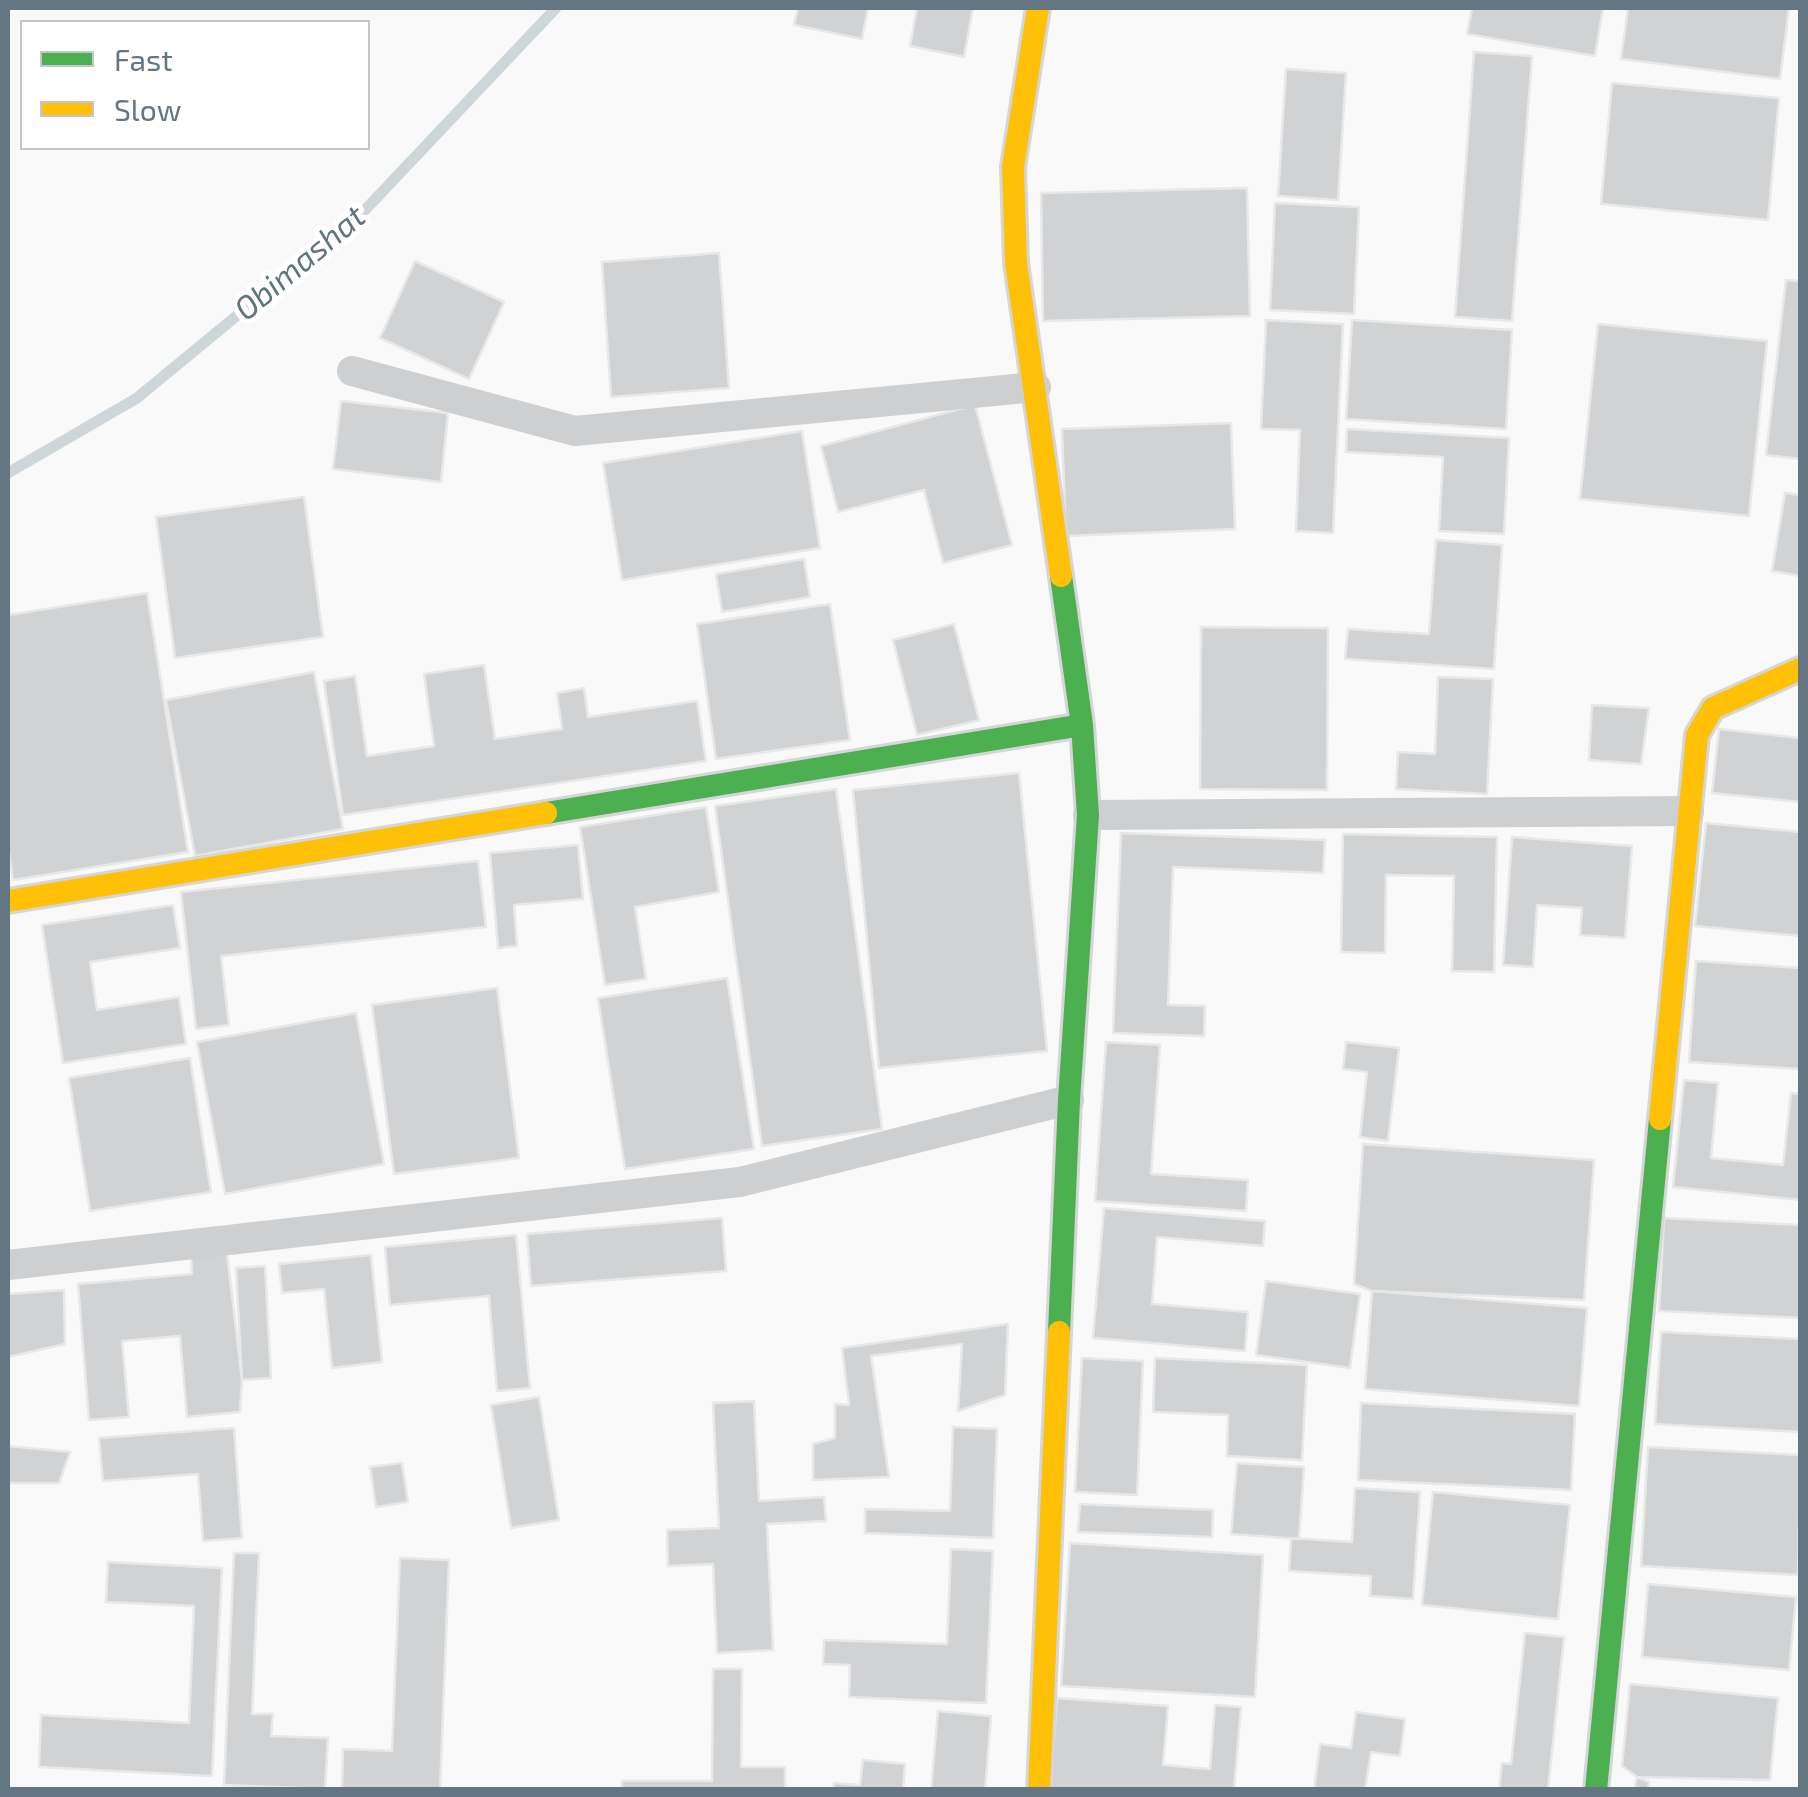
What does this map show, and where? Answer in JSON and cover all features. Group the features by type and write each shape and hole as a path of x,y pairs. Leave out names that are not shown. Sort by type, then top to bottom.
{"street":[{"path":"1038,8 1013,167 1016,263 1082,726 1088,815 1069,1100 1039,1790"},
{"path":"352,370 575,432 1036,387"},
{"path":"1596,1790 1697,735 1713,708 1800,669"},
{"path":"8,901 1082,726"},
{"path":"1088,815 1690,811"},
{"path":"8,1265 740,1182 1069,1100"}],"building":[{"path":"798,8 868,8 862,39 794,25"},
{"path":"917,8 973,8 964,57 910,46"},
{"path":"1472,8 1603,8 1595,56 1467,34"},
{"path":"1628,8 1789,8 1780,79 1621,59"},
{"path":"1474,52 1532,56 1512,321 1455,317"},
{"path":"1286,69 1346,73 1338,200 1278,196"},
{"path":"1612,83 1779,98 1768,220 1601,204"},
{"path":"1247,188 1250,316 1043,321 1041,193"},
{"path":"1275,203 1359,207 1354,314 1270,310"},
{"path":"719,253 729,388 611,397 602,262"},
{"path":"415,261 504,302 469,379 380,338"},
{"path":"1786,280 1800,281 1800,459 1766,455"},
{"path":"1266,320 1343,324 1333,533 1296,531 1300,430 1261,429"},
{"path":"1352,320 1512,330 1506,429 1346,419"},
{"path":"1598,324 1767,341 1749,516 1580,499"},
{"path":"341,401 448,413 441,482 333,469"},
{"path":"975,405 1012,545 943,563 924,490 838,512 821,446"},
{"path":"1231,423 1235,529 1066,536 1062,429"},
{"path":"1347,429 1509,438 1504,534 1439,531 1443,457 1346,452"},
{"path":"802,431 820,548 622,580 603,463"},
{"path":"1785,493 1800,495 1800,576 1772,571"},
{"path":"304,497 323,637 175,658 156,517"},
{"path":"1436,540 1502,545 1494,669 1345,659 1348,629 1429,634"},
{"path":"804,559 810,597 722,612 716,574"},
{"path":"147,593 188,852 13,880 8,845 8,615"},
{"path":"830,604 850,740 716,759 697,624"},
{"path":"954,624 979,720 917,735 893,640"},
{"path":"1201,627 1328,628 1327,790 1200,789"},
{"path":"484,665 495,739 562,729 557,693 584,688 588,717 697,701 706,761 343,815 324,681 355,676 367,756 434,746 424,674"},
{"path":"314,672 343,829 195,856 166,700"},
{"path":"1438,677 1493,679 1487,794 1396,789 1398,752 1435,754"},
{"path":"1592,705 1649,708 1641,764 1589,760"},
{"path":"1719,729 1800,738 1800,802 1712,793"},
{"path":"1019,773 1047,1051 879,1068 853,790"},
{"path":"836,789 882,1129 762,1146 715,806"},
{"path":"706,807 719,892 635,907 646,979 605,985 580,827"},
{"path":"1706,823 1800,832 1800,936 1695,926"},
{"path":"1121,833 1325,840 1323,873 1173,867 1168,1005 1205,1006 1204,1036 1113,1033"},
{"path":"1343,834 1497,837 1494,972 1452,971 1454,876 1386,875 1385,953 1341,952"},
{"path":"1512,837 1632,846 1625,938 1580,935 1582,908 1537,905 1533,967 1503,965"},
{"path":"578,845 583,899 514,905 517,946 498,948 490,853"},
{"path":"478,861 486,927 221,956 229,1025 196,1029 181,892"},
{"path":"173,905 180,948 90,962 97,1010 179,997 186,1044 63,1063 42,925"},
{"path":"1696,961 1800,968 1800,1069 1689,1062"},
{"path":"727,978 754,1149 625,1169 598,998"},
{"path":"497,988 519,1158 394,1174 372,1005"},
{"path":"356,1013 384,1164 225,1194 197,1042"},
{"path":"1106,1042 1160,1045 1151,1174 1248,1180 1246,1211 1095,1201"},
{"path":"1346,1042 1399,1048 1388,1141 1360,1137 1367,1072 1343,1069"},
{"path":"190,1058 211,1192 90,1211 69,1078"},
{"path":"1684,1080 1718,1083 1711,1158 1783,1165 1791,1093 1800,1094 1800,1200 1673,1187"},
{"path":"1363,1144 1594,1160 1584,1300 1372,1291 1354,1284"},
{"path":"1104,1208 1265,1221 1263,1246 1157,1237 1152,1304 1248,1312 1245,1351 1093,1338"},
{"path":"722,1218 726,1271 531,1286 527,1234"},
{"path":"1664,1218 1800,1225 1800,1318 1659,1311"},
{"path":"516,1235 530,1388 497,1391 489,1296 390,1305 385,1247"},
{"path":"227,1253 242,1380 240,1412 187,1417 180,1336 122,1341 129,1417 89,1420 78,1284 192,1274 191,1256"},
{"path":"371,1255 382,1362 332,1368 324,1289 282,1293 279,1264"},
{"path":"265,1266 271,1378 242,1380 236,1268"},
{"path":"1266,1281 1360,1294 1350,1368 1256,1355"},
{"path":"64,1290 65,1344 8,1357 8,1294"},
{"path":"1372,1291 1587,1308 1579,1406 1365,1389"},
{"path":"1008,1324 1005,1395 958,1411 962,1344 871,1356 889,1477 813,1480 813,1444 835,1438 835,1404 849,1405 842,1348"},
{"path":"1661,1332 1800,1339 1800,1432 1655,1424"},
{"path":"1082,1358 1143,1361 1137,1495 1075,1492"},
{"path":"1155,1358 1307,1365 1302,1460 1227,1456 1228,1415 1153,1412"},
{"path":"539,1397 559,1520 511,1528 491,1405"},
{"path":"754,1401 759,1501 824,1497 826,1521 767,1524 773,1650 717,1653 713,1564 668,1566 667,1530 719,1528 713,1403"},
{"path":"1361,1403 1575,1414 1571,1490 1358,1480"},
{"path":"953,1427 997,1429 993,1538 865,1533 865,1509 950,1511"},
{"path":"234,1428 242,1538 203,1541 198,1474 103,1481 99,1438"},
{"path":"8,1446 70,1452 59,1483 8,1483"},
{"path":"1648,1447 1800,1455 1798,1575 1641,1566"},
{"path":"402,1463 408,1502 376,1507 370,1467"},
{"path":"1237,1463 1304,1467 1299,1539 1231,1534"},
{"path":"1355,1488 1420,1492 1413,1599 1370,1596 1371,1576 1289,1571 1291,1538 1352,1542"},
{"path":"1433,1492 1570,1505 1558,1619 1422,1605"},
{"path":"1080,1504 1213,1510 1212,1537 1078,1532"},
{"path":"1070,1543 1263,1555 1255,1697 1061,1686"},
{"path":"951,1549 993,1551 986,1703 849,1697 850,1665 823,1664 824,1640 947,1644"},
{"path":"234,1553 259,1553 252,1714 273,1714 271,1736 328,1738 325,1789 224,1785"},
{"path":"400,1558 449,1560 440,1790 342,1790 343,1749 392,1751"},
{"path":"108,1562 222,1568 212,1776 39,1767 41,1715 189,1723 194,1606 106,1602"},
{"path":"1648,1584 1796,1597 1789,1670 1642,1657"},
{"path":"1525,1633 1564,1637 1548,1790 1499,1790 1502,1763 1511,1764"},
{"path":"713,1669 742,1669 741,1767 785,1767 785,1790 622,1790 622,1781 712,1781"},
{"path":"1630,1684 1778,1698 1770,1780 1637,1777 1622,1766"},
{"path":"1057,1698 1168,1706 1163,1765 1210,1769 1215,1705 1241,1707 1234,1790 1050,1790"},
{"path":"938,1711 991,1716 985,1790 931,1790"},
{"path":"1356,1712 1405,1719 1400,1756 1371,1752 1365,1790 1314,1790 1320,1744 1351,1748"},
{"path":"863,1760 905,1764 903,1789 908,1790 833,1790 834,1783 860,1785"},
{"path":"1637,1777 1649,1782 1648,1790 1634,1790"}],"waterway":[{"name":"Obimashat","path":"8,473 137,398 365,210 556,8"}],"traffic: fast":[{"path":"1059,1332 1069,1100 1088,815 1082,725 1061,576"},
{"path":"546,813 1082,725"},
{"path":"1596,1790 1660,1119"}],"traffic: slow":[{"path":"1038,8 1013,167 1016,263 1061,576"},
{"path":"1660,1119 1697,735 1713,708 1800,669"},
{"path":"8,901 546,813"},
{"path":"1039,1790 1059,1332"}]}
